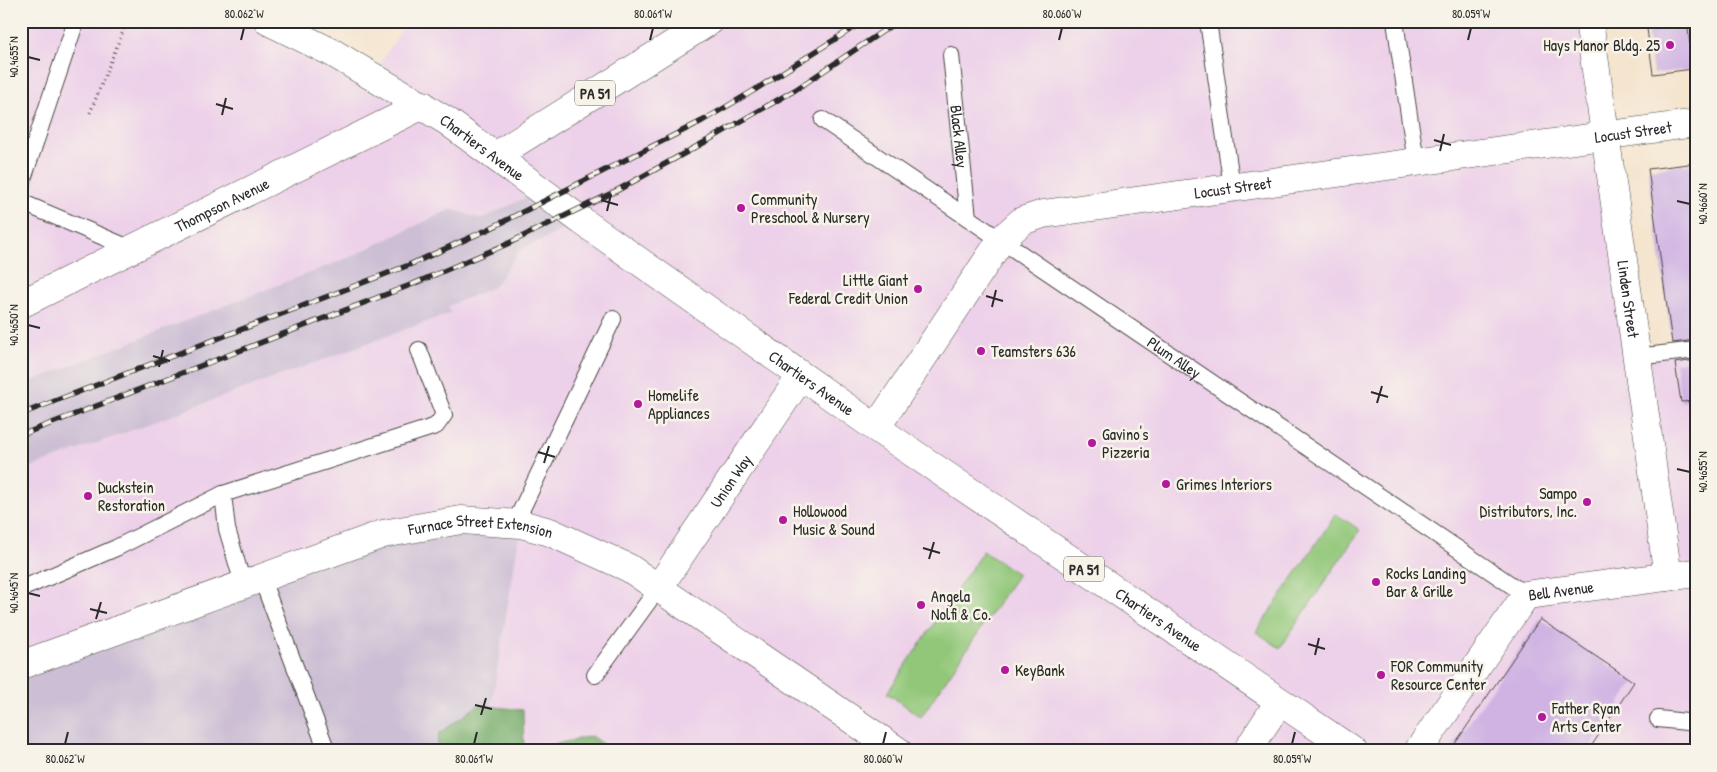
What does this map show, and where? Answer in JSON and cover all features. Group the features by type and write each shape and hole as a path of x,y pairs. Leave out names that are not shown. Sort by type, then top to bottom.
{"street":[{"name":"Chartiers Avenue","path":"268,21 333,53 423,105 582,221 801,376 1352,751"},
{"name":"Linden Street","path":"1589,21 1668,577"},
{"name":"PA 51","path":"495,156 696,24"},
{"name":"Thompson Avenue","path":"21,304 134,250 423,105"},
{"name":"Locust Street","path":"876,428 1001,240 1022,221 1042,214 1696,123"},
{"name":"Union Way","path":"658,588 801,376"},
{"name":"Furnace Street Extension","path":"21,665 383,534 461,520 515,523 550,532 590,548 629,568 898,751"},
{"name":"Bell Avenue","path":"1418,751 1526,595 1696,573"},
{"path":"1247,751 1279,702"}],"lane":[{"path":"1208,21 1232,188"},
{"path":"1395,21 1416,162"},
{"path":"21,184 73,30"},
{"name":"Black Alley","path":"951,55 968,218"},
{"name":"Plum Alley","path":"823,120 1526,595"},
{"path":"21,202 134,250"},
{"path":"515,523 613,318"},
{"path":"21,589 116,548 223,494 436,426 444,415 419,350"},
{"path":"1637,357 1696,350"},
{"path":"223,494 226,528 252,581 327,751"},
{"path":"596,675 658,588"},
{"path":"1658,719 1696,723"}],"path":[{"path":"90,112 127,21"}],"shaded area":[{"path":"21,21 268,21 372,76 407,21 682,21 695,31 710,21 1589,21 1637,357 1696,350 1696,751 484,751 21,665 21,471 449,313 447,306 494,287 520,250 581,221 540,190 481,219 451,209 350,257 21,385"},
{"path":"541,190 582,221 520,250 494,287 448,306 450,313 21,471 21,385 350,257 451,209 481,219"},
{"path":"521,524 484,751 21,751 21,665 324,554"}],"green space":[{"path":"1336,514 1360,530 1280,648 1256,632"},
{"path":"983,551 1018,574 921,717 887,693"},
{"path":"478,705 523,710 524,751 436,751 439,734"},
{"path":"591,736 613,751 526,751"}],"building":[{"name":"Hays Manor Bldg. 25","path":"1646,21 1687,21 1693,69 1653,74"},
{"path":"1696,163 1696,340 1672,343 1648,169"},
{"path":"1696,360 1696,401 1681,402 1675,363"},
{"name":"Father Ryan Arts Center","path":"1540,619 1634,682 1588,751 1450,751"}],"railway":[{"path":"21,414 409,265 489,229 702,121 864,21"},
{"path":"21,435 413,284 507,244 616,191 705,142 795,90 898,21"}],"place":[{"name":"Hays Manor Bldg. 25","path":"1670,45"},
{"name":"Community Preschool & Nursery","path":"741,208"},
{"name":"Little Giant Federal Credit Union","path":"918,289"},
{"name":"Teamsters 636","path":"981,351"},
{"name":"Homelife Appliances","path":"638,404"},
{"name":"Gavino's Pizzeria","path":"1092,443"},
{"name":"Grimes Interiors","path":"1166,484"},
{"name":"Duckstein Restoration","path":"88,496"},
{"name":"Sampo Distributors, Inc.","path":"1587,502"},
{"name":"Hollowood Music & Sound","path":"783,520"},
{"name":"Rocks Landing Bar & Grille","path":"1376,582"},
{"name":"Angela Nolfi & Co.","path":"921,605"},
{"name":"KeyBank","path":"1005,670"},
{"name":"FOR Community Resource Center","path":"1381,675"},
{"name":"Father Ryan Arts Center","path":"1542,717"}]}
